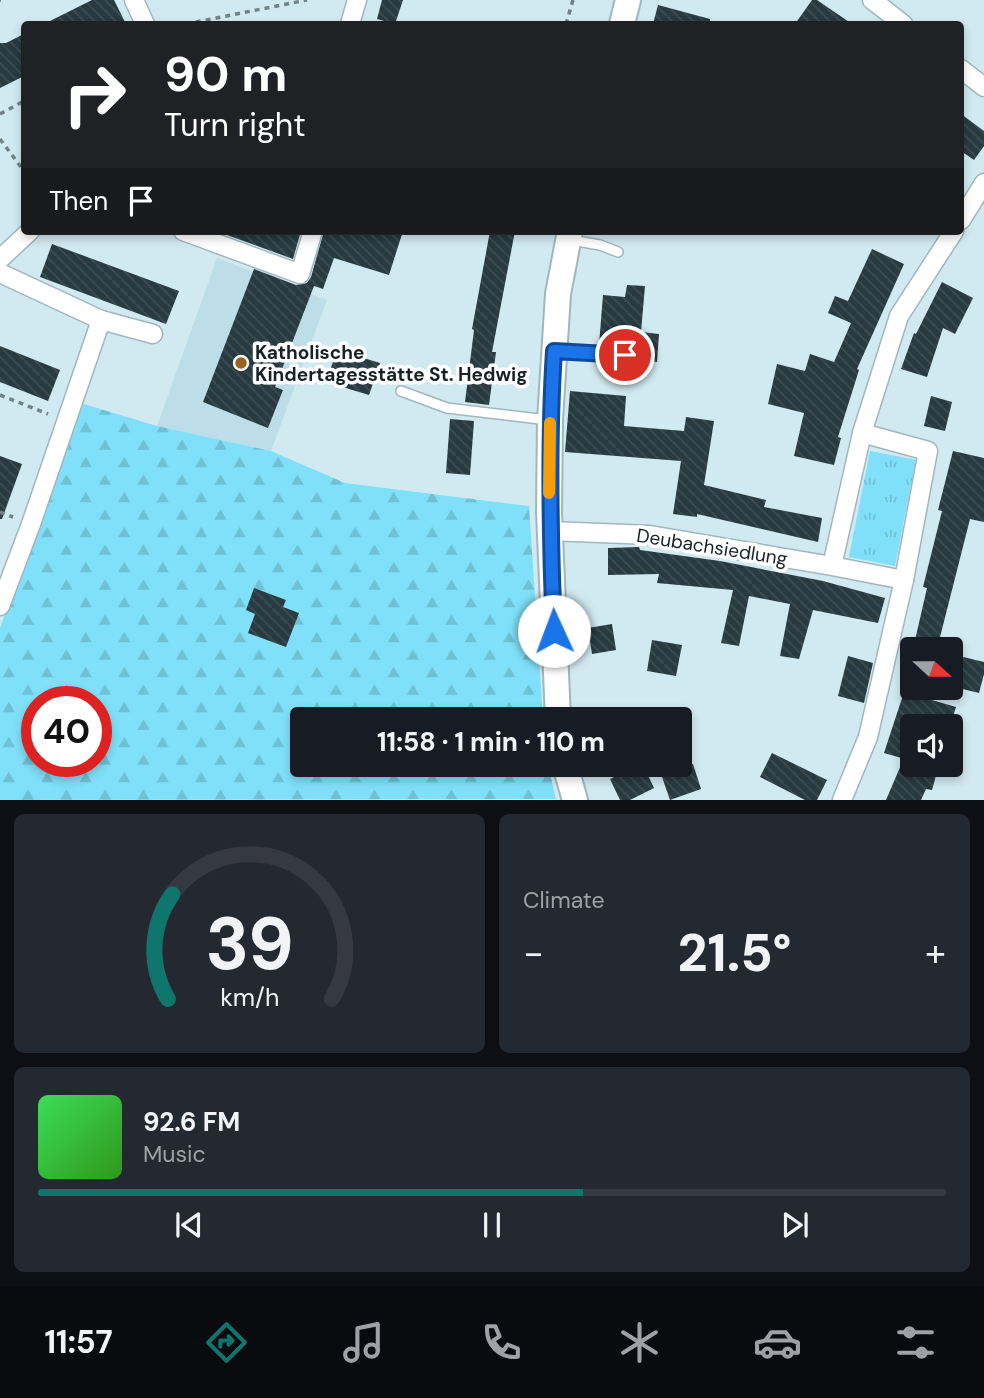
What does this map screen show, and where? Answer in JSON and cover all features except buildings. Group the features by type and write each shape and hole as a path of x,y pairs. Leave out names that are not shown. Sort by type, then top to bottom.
{"street":[{"path":"134,0 144,21"},
{"path":"351,21 357,0"},
{"path":"623,21 628,0"},
{"path":"872,0 899,21"},
{"path":"964,71 984,87"},
{"path":"964,215 984,183"},
{"path":"0,259 26,235"},
{"path":"194,235 300,274 312,235"},
{"path":"557,707 550,531 550,420 558,294 570,235"},
{"path":"832,566 862,433 900,316 951,235"},
{"path":"0,273 102,320 153,334"},
{"path":"0,606 102,320"},
{"path":"842,800 868,737 904,580 928,451 862,433"},
{"name":"Deubachsiedlung","path":"550,531 650,535 904,580"},
{"path":"568,777 575,800"}],"lane":[{"path":"570,235 618,252"},
{"path":"554,351 625,355"},
{"path":"401,391 447,408 550,420"}],"path":[{"path":"201,21 307,0"},
{"path":"567,21 573,0"},
{"path":"0,114 21,103"},
{"path":"0,139 21,167"},
{"path":"0,395 67,421"}],"shaded area":[{"name":"Katholische Kindertagesstätte St. Hedwig","path":"217,258 327,300 271,451 157,426"}],"green space":[{"path":"80,403 157,426 271,451 345,483 529,506 542,707 290,707 290,777 551,777 556,799 0,800 0,628"},
{"path":"870,451 916,460 895,566 849,557"}],"slow traffic":[{"path":"549,493 550,423"}],"place":[{"name":"Katholische Kindertagesstätte St. Hedwig","path":"241,363"}],"route":[{"path":"554,631 549,512 554,351 625,355"}]}
